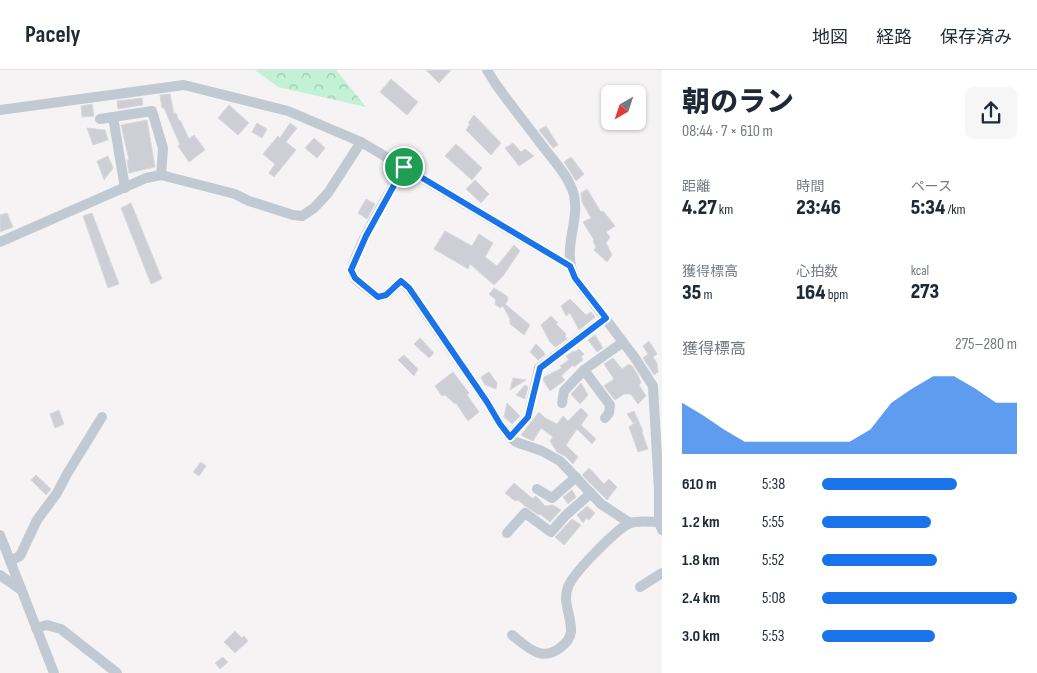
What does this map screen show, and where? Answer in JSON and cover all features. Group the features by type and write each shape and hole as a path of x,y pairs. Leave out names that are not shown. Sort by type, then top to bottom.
{"street":[{"path":"404,167 366,236 351,270 355,278 378,297 386,295 401,281 409,288 510,437 516,442 542,451 560,461 602,504 630,523 660,526 653,386 606,318 575,278 570,266 569,254 574,195 566,177 495,84 487,70"},
{"path":"0,110 184,85 288,111 361,142 570,266"},
{"path":"100,119 152,112 163,148 161,175"},
{"path":"113,117 125,188"},
{"path":"0,242 146,178 161,175 235,194 293,216 302,216 314,208 328,193 361,142"},
{"path":"510,437 528,417 540,368 606,318"},
{"path":"562,403 564,390 584,370 623,342"},
{"path":"584,370 610,405 609,412 605,418"},
{"path":"10,561 20,556 37,520 57,493 71,466 102,417"},
{"path":"538,489 552,498 576,477"},
{"path":"506,533 525,513 551,532 565,516 591,493"},
{"path":"512,635 531,650 542,654 554,653 566,644 571,632 566,597 568,585 590,557 630,523"},
{"path":"1,542 54,673"},
{"path":"640,587 662,573"},
{"path":"0,575 22,591"},
{"path":"36,628 47,625 61,629 117,673"}],"green space":[{"path":"255,70 336,70 366,107 278,87"}],"building":[{"path":"426,70 451,70 439,83"},
{"path":"391,79 418,102 407,115 380,92"},
{"path":"170,94 174,114 176,113 189,139 194,135 205,150 189,162 178,146 180,145 164,108 162,108 160,95"},
{"path":"142,98 143,105 118,109 117,101"},
{"path":"92,104 94,116 82,117 81,106"},
{"path":"229,105 249,123 238,135 218,118"},
{"path":"474,115 501,143 491,155 466,130 470,124 468,123"},
{"path":"147,120 155,167 129,173 127,160 129,160 121,125"},
{"path":"257,123 267,129 262,138 252,132"},
{"path":"290,123 297,128 286,142 296,150 274,177 269,173 275,164 263,154 278,136 280,138"},
{"path":"546,126 558,145 553,148 539,130"},
{"path":"87,128 105,130 108,140 93,145"},
{"path":"314,138 325,148 317,158 305,148"},
{"path":"513,143 521,152 525,149 534,156 519,166 505,148"},
{"path":"456,144 482,168 472,180 445,156"},
{"path":"108,156 113,168 104,180 97,161"},
{"path":"571,157 584,174 576,181 564,162"},
{"path":"475,180 489,194 481,203 466,189"},
{"path":"587,189 601,212 603,211 615,226 606,232 610,237 606,243 612,255 607,262 594,250 596,247 594,240 583,222 591,218 582,202 581,193"},
{"path":"366,199 375,204 367,219 358,213"},
{"path":"131,203 162,279 151,284 121,208"},
{"path":"7,213 13,227 0,232 0,215"},
{"path":"92,213 119,284 108,288 83,216"},
{"path":"445,231 472,246 479,234 493,243 485,257 497,266 514,245 520,251 503,276 494,285 470,264 468,269 434,249"},
{"path":"494,288 507,296 508,300 505,304 530,325 524,335 510,324 510,319 503,306 500,308 495,304 496,300 489,294"},
{"path":"570,299 586,315 591,312 595,317 579,330 570,313 566,316 561,306"},
{"path":"551,316 566,334 567,339 555,347 550,342 541,325"},
{"path":"595,335 603,348 597,352 588,340"},
{"path":"420,338 434,353 429,358 414,344"},
{"path":"649,341 657,354 653,357 657,363 658,372 654,375 643,358 648,354 643,346"},
{"path":"536,344 545,355 538,360 530,352"},
{"path":"579,349 584,354 581,357 583,360 574,367 573,365 561,376 565,380 550,391 543,380 544,377 562,368 560,366 569,360 566,356"},
{"path":"404,355 418,369 414,376 398,360"},
{"path":"613,358 622,369 629,364 632,366 638,375 641,383 639,385 646,396 638,404 631,394 624,394 615,400 604,386 614,379 604,364"},
{"path":"453,372 469,393 467,395 479,412 468,421 456,403 445,395 442,396 435,386"},
{"path":"489,372 497,383 496,389 485,385 481,377"},
{"path":"513,378 526,380 510,390"},
{"path":"581,383 588,395 580,404 571,394"},
{"path":"525,385 528,387 525,399 516,395"},
{"path":"507,403 520,416 512,424 504,417"},
{"path":"581,408 588,415 581,425 596,439 592,444 577,429 566,445 578,457 573,464 565,456 557,452 550,441 553,437 541,428 533,441 521,435 539,412 545,418 557,424 563,416 568,421"},
{"path":"59,410 64,424 55,428 50,414"},
{"path":"634,411 643,431 648,449 638,452 629,427 637,421 633,423 627,414"},
{"path":"201,462 206,466 199,476 193,472"},
{"path":"589,468 604,484 609,479 617,487 607,500 582,475"},
{"path":"36,475 51,489 46,495 31,480"},
{"path":"514,483 533,499 535,496 537,497 545,506 553,505 561,510 550,522 505,493"},
{"path":"572,490 576,497 568,504 563,497"},
{"path":"587,506 595,513 589,520 586,518 583,523 577,515"},
{"path":"572,519 581,525 564,545 555,537"},
{"path":"235,631 242,638 244,636 248,641 235,653 224,642"},
{"path":"223,657 228,662 220,669 215,663"}],"route":[{"path":"404,167 570,266 575,278 606,318 540,368 528,417 510,437 409,288 401,281 386,295 378,297 355,278 351,270 366,236 404,167"}]}
